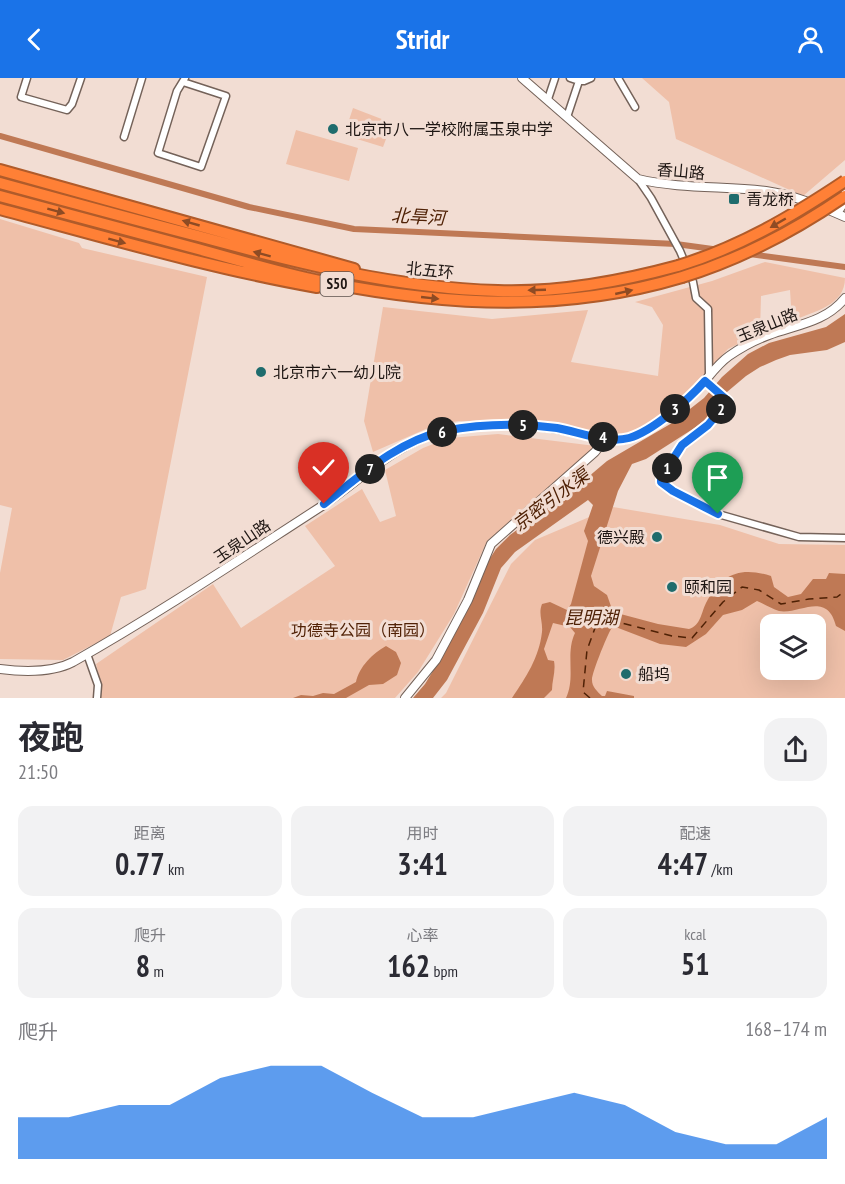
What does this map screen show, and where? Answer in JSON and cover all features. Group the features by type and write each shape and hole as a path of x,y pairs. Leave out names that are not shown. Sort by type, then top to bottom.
{"highway":[{"path":"0,170 409,284"},
{"name":"北五环","path":"0,183 332,271 409,284 498,291 552,289 605,283 678,266 755,236 815,201 845,180"},
{"name":"北五环","path":"0,196 328,283 397,294 498,303 554,302 610,295 682,278 758,249 806,222 845,196"},
{"path":"0,209 160,252 279,280 330,289 397,294"}],"street":[{"path":"27,78 21,97 67,110 72,104 81,78"},
{"path":"124,137 142,78"},
{"name":"香山路","path":"522,78 638,179 657,184 768,192 792,197 841,215"},
{"path":"548,99 555,78"},
{"path":"570,78 579,81 590,78"},
{"path":"618,78 635,107"},
{"path":"184,80 226,96 201,167 158,153 177,92 184,80"},
{"path":"567,117 579,81"},
{"path":"638,179 680,252 693,282 696,298 708,309 709,381 728,401 708,425 682,445 662,475 661,482 673,491 718,514 799,537 845,538"},
{"path":"841,215 845,201"},
{"name":"玉泉山路","path":"0,669 22,671 62,668 224,570 324,504 382,461 422,439 456,429 522,425 620,440 642,432 709,381 723,361 743,347 768,335 820,318 830,313 845,298"},
{"path":"405,698 436,660 468,600 491,544 595,452 606,438"},
{"path":"87,654 98,685 97,698"}],"green space":[{"path":"642,78 845,78 845,160 803,196 676,139 669,102"},
{"path":"353,108 392,123 383,147 344,135"},
{"path":"296,130 358,148 349,181 286,164"},
{"path":"0,219 79,243 82,248 207,277 146,589 121,597 110,636 63,660 0,659 0,573 12,508 0,505"},
{"path":"765,262 845,278 844,287 840,295 827,306 792,321 790,290 761,296 760,333 728,349 687,393 658,418 625,436 589,433 582,429 540,423 459,421 435,425 373,452 364,421 383,307 492,319 588,310 571,362 658,376 663,325 652,307 635,302 712,281"},
{"name":"功德寺公园（南园）","path":"498,434 604,447 487,541 454,614 418,672 395,698 100,698 101,683 96,664 213,584 241,628 335,566 305,526 362,489 380,522 396,516 385,470 423,448 449,438"},
{"name":"颐和园","path":"613,507 720,525 779,544 845,545 845,698 441,698 446,693 511,564 535,540"}],"water":[{"name":"昆明湖","path":"845,314 845,342 827,350 790,355 760,367 727,392 708,417 696,427 646,459 632,464 618,491 591,576 594,586 607,595 613,612 658,624 689,629 698,622 706,603 718,585 732,575 750,572 771,576 774,587 788,597 801,594 813,579 826,579 829,573 845,574 845,631 836,626 832,615 826,609 819,606 779,611 757,601 742,610 723,615 706,634 686,647 660,644 613,626 594,670 593,685 602,696 605,696 607,691 634,696 634,698 566,698 570,682 572,641 575,633 570,627 553,623 544,649 548,660 554,661 552,690 544,698 512,698 527,675 538,650 542,632 540,611 542,604 550,602 567,610 571,604 588,541 584,531 593,505 588,500 515,552 501,568 483,613 447,680 433,698 413,698 425,684 447,648 487,563 496,549 510,535 607,461 672,423 704,398 722,377 748,354 769,343 826,327"},
{"path":"386,646 396,652 401,663 397,675 383,684 369,685 346,698 293,698 301,695 334,694 356,682 367,661"}],"waterway":[{"name":"北旱河","path":"0,136 249,207 354,229 676,244 845,267"}],"ferry route":[{"path":"590,698 583,692 587,650 599,617 672,636 692,638 723,602 742,587 759,590 781,604 837,597 845,591"}],"place":[{"name":"北京市八一学校附属玉泉中学","path":"333,129"},
{"name":"青龙桥","path":"734,199"},
{"name":"北京市六一幼儿院","path":"261,372"},
{"name":"德兴殿","path":"657,537"},
{"name":"颐和园","path":"672,587"},
{"name":"船坞","path":"626,674"}],"route":[{"path":"324,504 389,456 428,436 485,426 522,425 620,440 642,432 669,414 695,393 705,381 728,401 708,425 682,445 662,475 661,482 673,491 718,514"}],"water label":[{"name":"京密引水渠","path":"551,500"}]}
